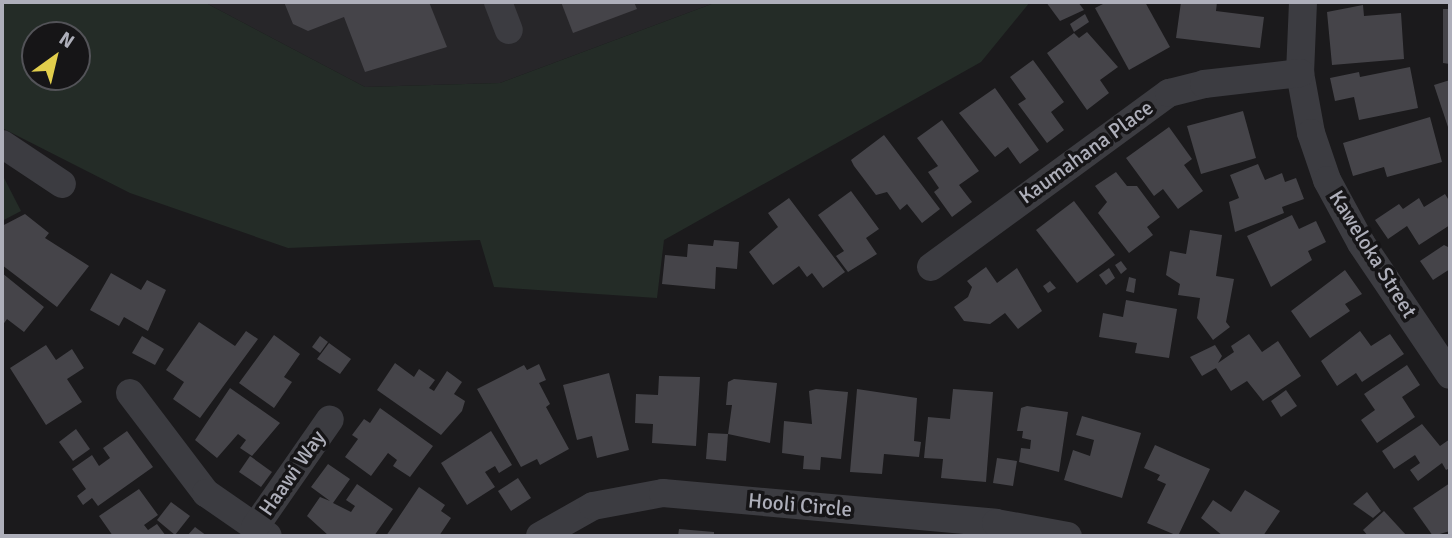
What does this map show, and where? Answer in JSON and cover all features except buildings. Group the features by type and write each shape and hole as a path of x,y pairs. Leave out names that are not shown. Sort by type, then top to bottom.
{"street":[{"path":"498,2 509,30"},
{"name":"Kaweloka Street","path":"1303,2 1300,73 1311,133 1342,212 1450,375"},
{"name":"Kaumahana Place","path":"931,267 1169,93 1204,84 1300,73"},
{"path":"2,144 62,184"},
{"path":"130,393 192,479 261,532"},
{"name":"Haawi Way","path":"261,532 330,419"},
{"name":"Hooli Circle","path":"540,536 593,506 663,493 1068,536"}],"shaded area":[{"path":"2,2 204,2 365,87 500,83 717,2 1030,2 981,62 664,240 657,298 494,287 480,240 288,248 130,193 2,128"},
{"path":"204,2 717,2 500,83 365,87"},
{"path":"2,174 21,211 2,221"}]}
